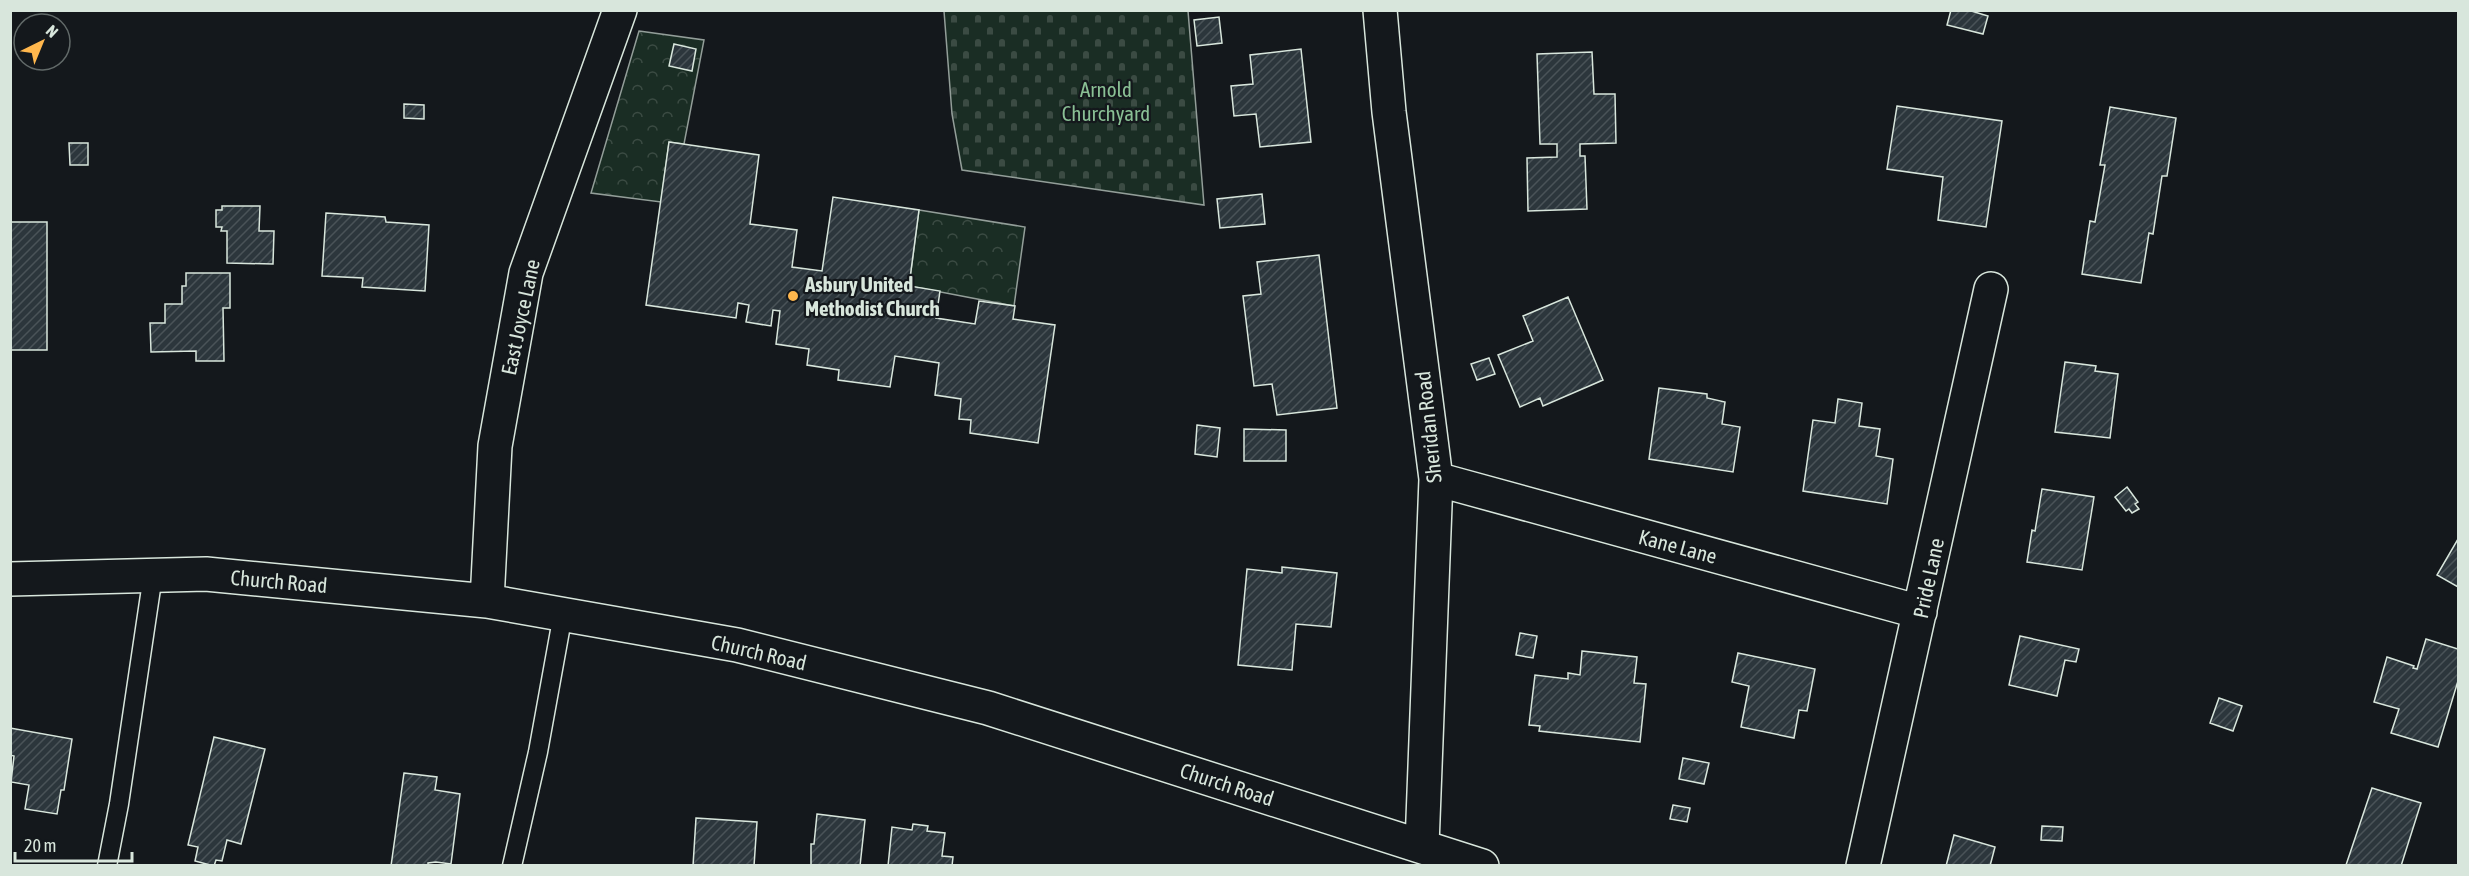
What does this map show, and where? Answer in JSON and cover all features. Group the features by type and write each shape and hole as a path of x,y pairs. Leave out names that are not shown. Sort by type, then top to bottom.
{"street":[{"name":"East Joyce Lane","path":"488,601 495,446 526,273 620,10"},
{"name":"Sheridan Road","path":"1380,10 1389,112 1436,480 1422,845"},
{"name":"Pride Lane","path":"1863,866 1991,289"},
{"name":"Kane Lane","path":"1436,480 1920,612"},
{"name":"Church Road","path":"10,579 206,574 488,601 738,645 988,708 1482,866"}],"lane":[{"path":"107,866 121,792 153,575"},
{"path":"513,866 538,752 563,614"}],"green space":[{"name":"Arnold Churchyard","path":"944,11 1188,11 1204,205 962,170 952,114"},
{"path":"639,31 704,40 684,144 669,142 661,202 591,193"},
{"path":"919,210 1025,227 1014,306 909,286"}],"building":[{"path":"1951,10 1968,10 1988,16 1983,34 1947,25"},
{"path":"1219,17 1222,43 1197,46 1194,20"},
{"path":"674,44 696,49 692,71 669,66"},
{"path":"1301,49 1311,142 1260,147 1256,114 1234,116 1231,86 1253,84 1250,55"},
{"path":"1592,52 1594,94 1615,94 1616,143 1580,144 1580,156 1585,156 1587,209 1528,211 1527,158 1557,157 1557,144 1540,144 1537,54"},
{"path":"404,104 424,105 424,119 404,118"},
{"path":"1897,106 2002,121 1986,227 1938,220 1943,177 1887,169"},
{"path":"2110,107 2176,118 2167,176 2162,176 2153,234 2149,233 2141,283 2082,274 2090,221 2095,222 2105,165 2100,165"},
{"name":"Asbury United Methodist Church","path":"669,142 759,155 750,224 797,230 792,267 822,271 833,197 919,210 909,286 940,291 936,318 975,324 979,301 1015,306 1013,319 1055,325 1038,443 970,433 971,420 959,419 961,399 935,395 939,363 895,356 890,387 838,380 839,370 807,365 809,349 776,344 780,311 773,310 771,326 746,322 749,305 738,303 736,318 646,305"},
{"path":"69,143 88,143 88,165 70,165"},
{"path":"1262,194 1265,224 1220,228 1217,199"},
{"path":"222,206 260,206 259,231 274,231 273,264 227,263 227,231 221,231 222,227 216,227 216,210 222,210"},
{"path":"326,213 385,217 386,222 429,225 425,291 362,287 363,278 322,276"},
{"path":"10,222 47,222 47,350 10,350"},
{"path":"1319,255 1337,408 1277,415 1272,384 1254,386 1243,296 1261,294 1257,262"},
{"path":"186,273 230,273 230,308 223,308 224,361 196,361 196,351 151,352 150,323 165,323 165,304 182,304 182,286 186,286"},
{"path":"1568,297 1603,380 1543,406 1540,398 1520,407 1498,355 1533,341 1523,316"},
{"path":"1489,358 1495,374 1477,380 1471,364"},
{"path":"2065,362 2096,366 2095,371 2118,374 2110,438 2055,432"},
{"path":"1659,388 1707,394 1707,398 1725,402 1722,424 1740,427 1733,472 1649,459"},
{"path":"1838,399 1862,403 1859,426 1880,429 1876,456 1893,459 1887,504 1803,491 1813,420 1835,423"},
{"path":"1197,425 1220,428 1217,457 1195,454"},
{"path":"1244,429 1286,430 1286,461 1244,461"},
{"path":"2127,487 2138,502 2135,504 2139,509 2132,513 2129,509 2126,511 2115,497"},
{"path":"2042,489 2094,497 2082,570 2027,562"},
{"path":"2458,539 2458,587 2437,575"},
{"path":"1282,567 1337,573 1331,627 1296,624 1292,670 1238,665 1247,569 1282,573"},
{"path":"1520,633 1537,636 1533,658 1516,655"},
{"path":"2020,636 2079,649 2076,662 2065,660 2057,696 2009,685"},
{"path":"2426,639 2458,649 2458,681 2438,747 2391,733 2399,709 2374,702 2387,657 2417,669"},
{"path":"1582,651 1637,657 1634,683 1646,684 1640,742 1539,731 1540,726 1529,725 1535,675 1568,679 1568,673 1580,675"},
{"path":"1738,653 1815,669 1807,711 1799,710 1794,738 1741,727 1749,686 1732,682"},
{"path":"2219,698 2242,706 2233,731 2210,723"},
{"path":"10,728 72,739 64,790 61,790 57,814 25,809 29,785 11,782 14,756 10,755"},
{"path":"214,737 265,749 241,844 227,840 222,861 216,860 214,866 195,861 198,847 188,845"},
{"path":"1683,758 1709,763 1704,784 1679,779"},
{"path":"404,773 437,777 435,790 460,794 451,864 436,862 428,863 428,866 391,866"},
{"path":"2372,788 2421,803 2401,866 2346,865"},
{"path":"1673,805 1690,808 1687,822 1670,819"},
{"path":"817,814 865,820 860,866 811,866 811,844 814,844"},
{"path":"696,818 757,822 754,866 693,866"},
{"path":"913,824 928,826 927,831 945,833 942,856 953,857 952,866 888,866 892,827 912,830"},
{"path":"2042,826 2063,827 2062,841 2041,840"},
{"path":"1954,835 1995,847 1990,866 1946,866"}],"place":[{"name":"Asbury United Methodist Church","path":"793,296"}]}
